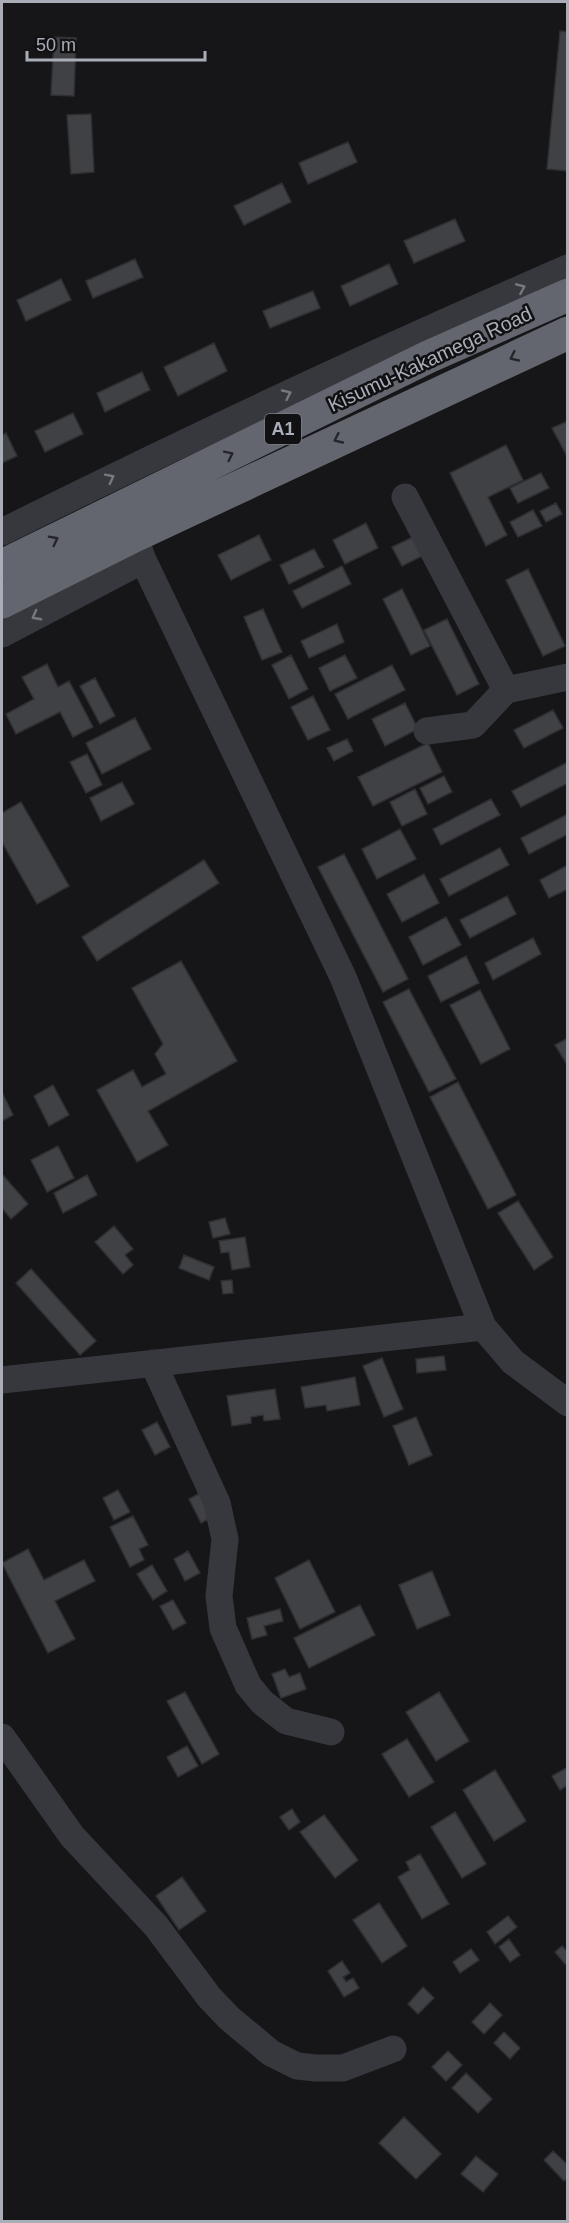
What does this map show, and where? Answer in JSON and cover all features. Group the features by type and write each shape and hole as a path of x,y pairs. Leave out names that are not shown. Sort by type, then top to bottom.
{"highway":[{"name":"Kisumu-Kakamega Road","path":"2,566 428,357 567,295"},
{"name":"Kisumu-Kakamega Road","path":"2,602 139,548 567,333"}],"street":[{"path":"2,532 147,459 403,340 567,268"},
{"path":"405,497 506,690"},
{"path":"2,634 139,548 343,977 483,1327 513,1362 567,1403"},
{"path":"427,731 473,724 506,690 567,677"},
{"path":"2,1380 483,1327"},
{"path":"153,1363 217,1503 225,1539 219,1596 223,1628 248,1685 262,1701 285,1720 331,1732"},
{"path":"2,1737 72,1836 156,1926 209,1997 229,2018 271,2053 297,2066 343,2068 393,2049"}],"building":[{"path":"560,31 568,32 568,171 547,169"},
{"path":"54,37 76,38 74,96 51,95"},
{"path":"91,114 94,172 71,174 67,115"},
{"path":"348,142 357,162 308,184 299,163"},
{"path":"282,183 291,202 244,225 234,206"},
{"path":"455,219 465,241 414,263 404,241"},
{"path":"135,259 143,277 93,298 86,281"},
{"path":"389,264 398,284 350,306 341,286"},
{"path":"61,279 71,300 26,321 17,300"},
{"path":"313,291 320,308 270,328 263,311"},
{"path":"214,343 227,371 178,396 164,367"},
{"path":"142,372 150,390 105,412 97,393"},
{"path":"73,413 83,434 45,452 35,431"},
{"path":"568,421 568,458 552,428"},
{"path":"6,433 17,456 2,463 2,435"},
{"path":"506,445 523,480 488,497 507,535 486,546 450,473"},
{"path":"541,473 549,488 518,503 510,488"},
{"path":"556,503 562,514 546,522 540,511"},
{"path":"533,510 542,526 518,537 510,522"},
{"path":"366,523 378,548 345,564 333,540"},
{"path":"259,535 271,560 231,580 218,555"},
{"path":"413,537 422,556 402,566 392,547"},
{"path":"314,549 324,567 289,584 280,565"},
{"path":"342,566 351,584 302,608 293,591"},
{"path":"528,569 565,646 543,656 506,580"},
{"path":"402,589 430,646 411,655 383,599"},
{"path":"263,609 282,652 262,660 244,617"},
{"path":"447,619 479,684 457,695 424,630"},
{"path":"337,624 344,642 309,658 301,641"},
{"path":"291,655 308,689 289,699 272,665"},
{"path":"345,655 357,678 330,691 319,668"},
{"path":"47,664 58,687 69,681 93,727 73,737 60,712 16,734 6,714 34,699 22,677"},
{"path":"392,665 405,690 348,719 335,694"},
{"path":"95,678 115,716 100,724 80,686"},
{"path":"313,696 330,730 308,740 291,707"},
{"path":"405,703 418,729 385,746 372,719"},
{"path":"553,710 563,728 524,748 514,730"},
{"path":"135,718 151,749 102,774 86,743"},
{"path":"347,739 353,751 334,761 327,748"},
{"path":"428,743 442,772 373,806 358,777"},
{"path":"87,754 102,785 86,793 70,762"},
{"path":"568,762 568,783 521,807 512,791"},
{"path":"444,776 452,792 428,804 420,788"},
{"path":"122,782 134,804 101,821 90,798"},
{"path":"415,789 427,814 402,826 390,802"},
{"path":"491,799 500,815 441,845 433,829"},
{"path":"21,802 69,886 37,904 2,842 2,813"},
{"path":"568,814 568,834 529,854 521,838"},
{"path":"400,829 416,859 377,879 362,849"},
{"path":"500,848 509,865 449,896 440,879"},
{"path":"344,854 408,979 383,992 318,867"},
{"path":"204,860 219,883 97,961 82,937"},
{"path":"568,865 568,889 549,898 540,880"},
{"path":"424,874 439,903 402,922 387,894"},
{"path":"507,896 516,914 470,938 460,920"},
{"path":"446,917 461,945 423,965 409,937"},
{"path":"533,938 541,954 493,980 485,963"},
{"path":"466,956 479,983 441,1002 428,976"},
{"path":"181,961 237,1061 148,1111 168,1145 137,1162 97,1090 133,1070 142,1087 166,1074 155,1054 163,1044 132,988"},
{"path":"409,989 456,1079 429,1092 383,1002"},
{"path":"480,990 510,1049 481,1064 450,1005"},
{"path":"568,1038 568,1066 555,1045"},
{"path":"458,1082 516,1195 488,1209 430,1097"},
{"path":"53,1085 69,1115 49,1126 34,1096"},
{"path":"2,1092 13,1115 2,1121"},
{"path":"58,1146 74,1178 47,1192 31,1160"},
{"path":"2,1174 28,1204 11,1219 2,1208"},
{"path":"87,1175 97,1195 63,1213 54,1193"},
{"path":"518,1201 553,1257 534,1270 498,1213"},
{"path":"225,1218 230,1234 213,1238 209,1222"},
{"path":"114,1226 133,1249 125,1255 133,1265 123,1274 95,1242"},
{"path":"245,1237 250,1267 232,1270 229,1252 221,1253 219,1241"},
{"path":"184,1255 214,1267 209,1280 179,1268"},
{"path":"31,1269 96,1341 80,1355 16,1283"},
{"path":"232,1280 233,1293 223,1294 221,1281"},
{"path":"444,1356 446,1370 417,1373 416,1359"},
{"path":"382,1358 403,1409 384,1417 363,1366"},
{"path":"355,1377 360,1405 327,1411 326,1405 305,1408 301,1387"},
{"path":"275,1389 280,1419 264,1421 263,1415 251,1417 251,1423 232,1426 227,1396"},
{"path":"416,1417 432,1455 409,1465 393,1426"},
{"path":"157,1422 170,1447 155,1455 142,1430"},
{"path":"118,1490 130,1512 114,1520 103,1498"},
{"path":"202,1492 214,1516 201,1523 189,1499"},
{"path":"133,1516 148,1545 139,1549 144,1560 130,1567 110,1527"},
{"path":"28,1549 44,1580 84,1560 95,1581 55,1601 75,1639 48,1653 2,1563"},
{"path":"188,1551 200,1573 185,1581 174,1559"},
{"path":"309,1560 335,1612 300,1629 275,1578"},
{"path":"152,1565 167,1591 153,1600 137,1574"},
{"path":"432,1571 450,1615 417,1629 399,1585"},
{"path":"173,1600 186,1623 173,1630 160,1606"},
{"path":"360,1605 375,1635 309,1668 294,1638"},
{"path":"280,1609 283,1621 264,1626 267,1635 252,1639 247,1618"},
{"path":"285,1669 289,1677 300,1673 306,1689 281,1698 272,1674"},
{"path":"185,1692 219,1754 202,1764 167,1701"},
{"path":"439,1692 469,1741 436,1761 406,1712"},
{"path":"407,1739 434,1782 409,1797 382,1754"},
{"path":"187,1746 198,1766 178,1777 167,1757"},
{"path":"568,1767 568,1785 560,1790 552,1776"},
{"path":"495,1770 526,1821 494,1841 463,1790"},
{"path":"292,1809 300,1822 289,1830 280,1817"},
{"path":"455,1812 486,1864 462,1878 431,1827"},
{"path":"324,1815 358,1860 335,1878 300,1832"},
{"path":"420,1854 449,1904 422,1919 398,1877 410,1870 406,1862"},
{"path":"182,1877 206,1911 179,1930 156,1896"},
{"path":"379,1903 407,1946 382,1963 353,1920"},
{"path":"508,1916 517,1927 495,1944 487,1932"},
{"path":"509,1939 520,1955 510,1962 499,1947"},
{"path":"562,1946 568,1952 568,1962 565,1964 555,1952"},
{"path":"471,1949 479,1960 460,1973 453,1962"},
{"path":"342,1961 350,1973 343,1977 346,1982 353,1978 359,1988 344,1997 328,1971"},
{"path":"423,1987 434,1998 418,2014 408,2004"},
{"path":"490,2003 502,2015 484,2034 472,2022"},
{"path":"504,2032 520,2048 510,2059 494,2043"},
{"path":"448,2051 462,2065 446,2081 432,2067"},
{"path":"466,2073 492,2099 478,2113 452,2088"},
{"path":"404,2117 441,2154 416,2179 379,2143"},
{"path":"553,2151 568,2165 568,2178 564,2181 544,2160"},
{"path":"476,2156 498,2174 483,2192 461,2174"}]}
